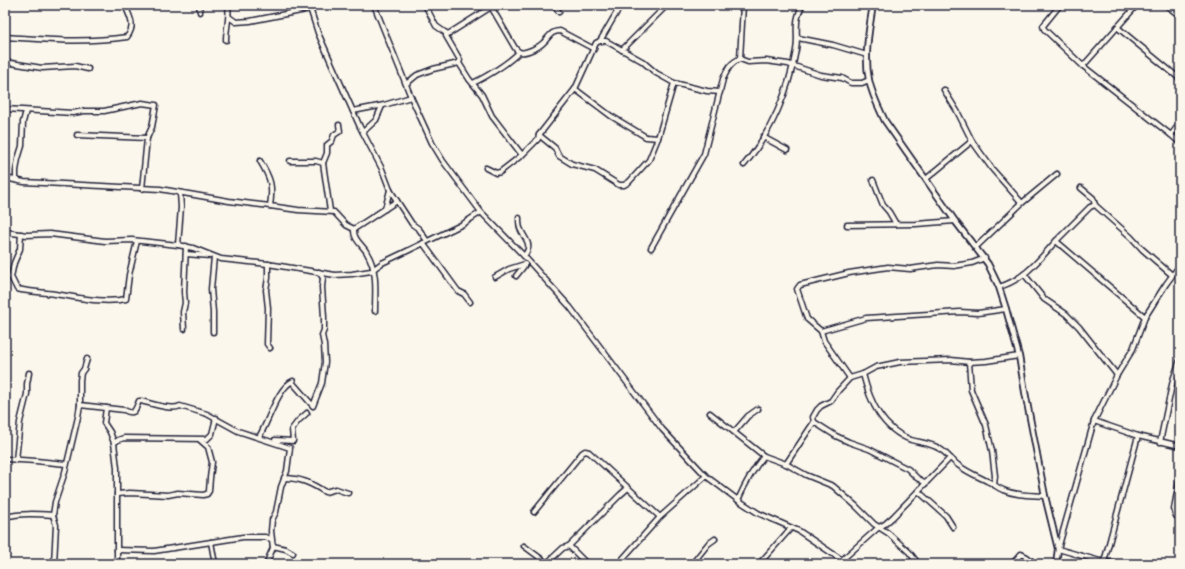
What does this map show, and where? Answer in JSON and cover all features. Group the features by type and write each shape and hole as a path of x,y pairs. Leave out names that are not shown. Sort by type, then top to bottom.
{"street":[{"path":"5,37 85,41 127,37 132,31 132,23 126,5"},
{"path":"199,5 200,12"},
{"path":"226,40 226,29 229,17 228,5"},
{"path":"374,5 411,97 437,153 454,178 481,212 524,256 527,262 570,307 662,429 706,476 738,500 758,513 799,531 848,564"},
{"path":"425,5 436,26 448,34 490,6 515,48 519,52"},
{"path":"554,5 559,12"},
{"path":"486,168 496,173 500,172 522,155 538,139 539,135 575,89 596,43 600,41 620,5"},
{"path":"740,59 743,5"},
{"path":"744,165 763,137 783,99 793,65 798,38 797,23 802,5"},
{"path":"873,5 867,55 869,80 876,103 885,121 955,221 985,258 998,287 1006,309 1019,356 1045,496 1058,549"},
{"path":"1060,5 1045,22 1043,26 1044,30 1083,66 1180,142"},
{"path":"1083,66 1137,5"},
{"path":"1166,5 1180,16"},
{"path":"229,17 236,22 250,21 310,7 318,33 353,111 382,169 390,190 412,224 419,230 425,242 458,291 464,294 470,302"},
{"path":"622,50 665,7"},
{"path":"1117,27 1180,79"},
{"path":"473,83 514,58 519,52 542,45 551,33 555,31 560,31 594,49"},
{"path":"446,33 447,39 460,60 459,63 482,95 492,116 522,155"},
{"path":"798,38 833,45 867,55"},
{"path":"600,41 606,41 642,61 656,73 674,83 706,91 720,92"},
{"path":"651,248 704,154 720,92 728,68 733,62 740,59 748,62 766,61 793,65 821,75 842,78 851,83 862,83 869,80"},
{"path":"5,62 42,68 75,66 88,69"},
{"path":"406,84 417,75 433,69 459,63"},
{"path":"539,135 555,148 559,156 572,164 595,170 619,185 624,185 630,182 649,160 658,138 674,83"},
{"path":"575,89 611,116 646,137 658,138"},
{"path":"944,90 972,141 993,170 1022,203"},
{"path":"353,111 382,106 411,97"},
{"path":"5,109 73,113 84,111 104,111 142,103 156,105 152,127 147,138 142,189"},
{"path":"363,132 376,120 382,106"},
{"path":"16,180 17,165 22,146 23,122 26,111"},
{"path":"1171,135 1180,123"},
{"path":"330,211 323,164 327,153 327,145 332,141 334,135 340,131 339,125"},
{"path":"77,135 147,138"},
{"path":"763,137 787,150"},
{"path":"926,179 972,141"},
{"path":"260,161 269,176 272,192 270,206"},
{"path":"290,161 316,161 323,164"},
{"path":"976,247 1022,203 1057,174"},
{"path":"5,180 160,189 229,201 298,210 330,211 336,212 346,225 354,229"},
{"path":"873,180 883,205 896,224"},
{"path":"1082,188 1093,198 1095,205 1131,237 1142,249 1180,276"},
{"path":"385,209 390,190"},
{"path":"178,245 181,207 180,193"},
{"path":"354,229 397,201"},
{"path":"998,287 1009,284 1024,274 1090,207 1095,205"},
{"path":"186,254 268,264 330,275 352,274 371,271 401,254 463,224 481,212"},
{"path":"519,218 520,228 529,246 528,251 524,256"},
{"path":"847,225 955,221"},
{"path":"354,229 355,237 366,251 375,269 375,311"},
{"path":"5,232 21,234 50,234 104,241 137,241 178,245 202,251 212,256"},
{"path":"21,234 20,249 14,263 11,277 17,289 95,300 126,299 129,275 137,241"},
{"path":"1056,241 1146,317"},
{"path":"184,329 183,312 185,303 186,246"},
{"path":"212,256 212,332"},
{"path":"850,378 824,341 821,331 805,316 798,288 800,285 849,273 888,267 910,269 938,265 954,266 972,264 985,258"},
{"path":"516,276 527,262"},
{"path":"495,277 509,269 527,262"},
{"path":"268,264 266,290 268,308 267,344 270,348"},
{"path":"1056,564 1058,549 1094,421 1117,375 1133,349 1146,317 1180,265"},
{"path":"261,438 262,432 280,393 289,382 293,381 313,406 320,390 325,362 322,335 324,330 323,278 319,272"},
{"path":"1024,274 1044,299 1066,314 1079,327 1117,375"},
{"path":"323,278 330,275"},
{"path":"821,331 866,318 960,312 978,313 1006,309"},
{"path":"786,464 814,422 813,417 817,410 821,406 832,401 838,391 850,378 863,374 876,367 900,362 951,360 969,362 1019,356"},
{"path":"54,564 56,526 53,515 55,502 65,472 80,405 81,373 87,359"},
{"path":"1160,442 1173,380 1180,360"},
{"path":"969,362 972,390 986,425 992,451 994,485"},
{"path":"1160,442 1180,364"},
{"path":"16,460 20,422 27,394 29,373"},
{"path":"863,374 871,401 887,426 911,440 937,447 967,472 1004,490 1016,494 1045,496"},
{"path":"80,405 124,410 129,413 137,409 139,401 170,408 177,408 180,406 216,418 238,431 290,448 287,471 270,531 273,546 266,564"},
{"path":"106,408 104,423 110,432 114,443 117,468 117,564"},
{"path":"735,431 748,416 758,409"},
{"path":"261,438 285,442 293,441 292,429 307,413"},
{"path":"710,413 735,431 764,456 786,464 806,475 833,486 879,527 888,533 909,552 917,562"},
{"path":"114,443 124,438 207,440 210,437 216,418"},
{"path":"1094,421 1138,436 1180,446"},
{"path":"814,422 848,442 870,449 908,468 917,478 926,483"},
{"path":"1104,562 1138,436"},
{"path":"117,494 207,494 209,492 212,464 208,447 200,440"},
{"path":"534,512 585,451 589,452 660,517"},
{"path":"738,500 743,487 756,465 764,456"},
{"path":"842,559 879,527 885,524 950,458"},
{"path":"5,459 36,460 66,464"},
{"path":"618,564 660,517 706,476"},
{"path":"1180,476 1174,509 1176,516 1180,518"},
{"path":"284,478 296,478 312,484 325,492 336,490 348,493"},
{"path":"524,546 546,564 563,548 569,546 628,488"},
{"path":"918,491 946,516 953,527"},
{"path":"5,517 28,514 53,515"},
{"path":"759,564 791,528"},
{"path":"265,537 270,531"},
{"path":"117,550 154,551 243,537 265,537 271,539"},
{"path":"692,564 708,544 715,539"},
{"path":"211,542 215,564"},
{"path":"273,546 292,553"},
{"path":"569,546 587,564"},
{"path":"1058,549 1104,562 1117,564"},
{"path":"1012,564 1021,554 1035,564"}]}
